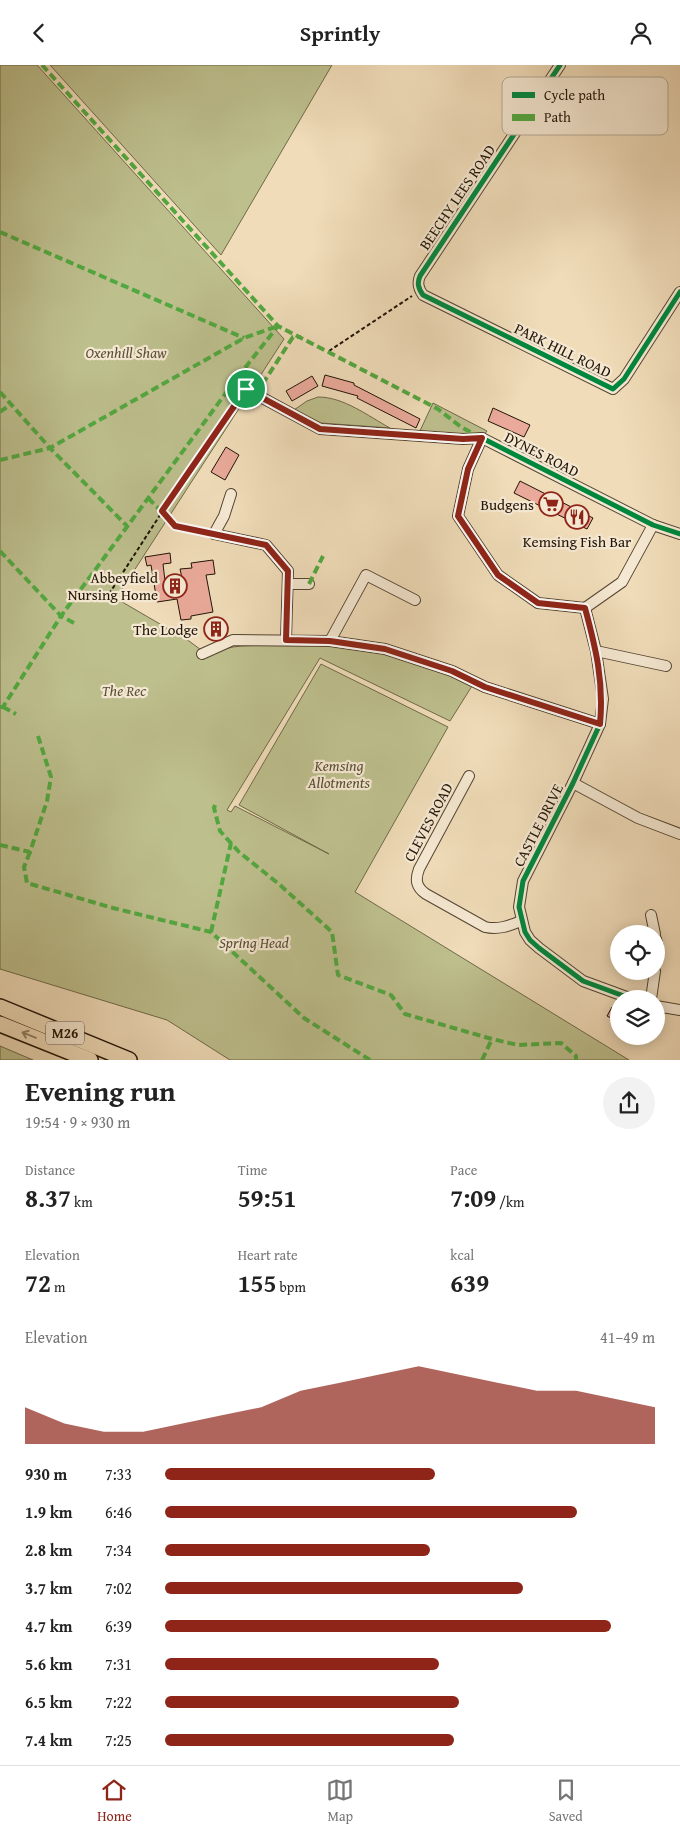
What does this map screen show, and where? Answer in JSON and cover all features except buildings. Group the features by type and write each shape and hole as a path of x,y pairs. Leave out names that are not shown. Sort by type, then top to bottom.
{"highway":[{"name":"M26","path":"0,1007 129,1060"},
{"name":"M26","path":"0,1024 90,1060"}],"street":[{"name":"BEECHY LEES ROAD","path":"552,77 560,65"},
{"name":"BEECHY LEES ROAD","path":"421,293 418,281 423,271 513,135"},
{"name":"PARK HILL ROAD","path":"421,293 613,389 624,379 680,292"},
{"name":"DYNES ROAD","path":"245,389 320,429 463,439 482,438 654,525 680,534"},
{"path":"482,438 468,469 458,516 498,575 538,603 585,608 622,582 654,525"},
{"path":"231,494 224,516 214,534 266,545 288,571 286,640"},
{"path":"330,641 366,575 415,600"},
{"path":"288,584 309,584"},
{"name":"CASTLE DRIVE","path":"585,608 596,651 602,699 600,724 573,783 523,881 520,897 521,921 530,940 578,978 610,990"},
{"path":"202,654 233,640 330,641 385,649 452,671 485,687 600,724"},
{"path":"596,651 634,657 666,666"},
{"name":"CLEVES ROAD","path":"469,776 419,869 418,887 426,894 485,927 494,929 521,921"},
{"path":"573,783 638,818 680,834"},
{"path":"650,915 653,925"},
{"path":"665,1007 680,1009"}],"path":[{"path":"329,351 421,293"},
{"path":"109,594 162,511 245,389"},
{"path":"162,511 175,526 214,534"}],"green space":[{"path":"0,65 37,65 284,339 117,597 112,596 189,641 208,655 230,648 246,646 321,645 347,648 373,652 423,665 472,686 450,721 320,658 227,810 231,812 235,806 329,854 239,805 321,664 448,727 355,892 629,1060 230,1060 167,1020 0,969"},
{"path":"50,65 332,65 221,255"},
{"path":"318,397 337,400 390,428 321,423 294,410 307,401"},
{"path":"433,403 487,431 484,435 419,433"},
{"path":"0,1046 33,1060 0,1060"}],"marked path":[{"path":"42,65 278,326 438,409 461,427 480,437"},
{"path":"0,232 244,338"},
{"path":"0,460 50,448 244,338 278,326"},
{"path":"0,707 3,707 61,616 237,378 278,326"},
{"path":"256,394 293,337 301,337"},
{"path":"0,392 50,448 127,526"},
{"path":"0,412 11,404"},
{"path":"148,498 162,512"},
{"path":"0,551 61,616 74,623"},
{"path":"309,584 323,556"},
{"path":"3,707 16,714"},
{"path":"0,845 30,852 47,801 51,777 38,736"},
{"path":"215,805 214,808 220,831 239,852 280,885 332,932 338,975 391,995 405,1014 518,1045 561,1043 576,1056 576,1060"},
{"path":"211,932 231,843"},
{"path":"30,852 24,867 27,883 113,908 211,932 304,1018 370,1060"},
{"path":"482,1060 492,1039"}],"cycle path":[{"path":"552,77 560,65"},
{"path":"514,135 420,276 418,283 423,295 613,389 624,379 680,292"},
{"path":"244,388 320,429 463,439 482,438 653,525 680,534"},
{"path":"585,608 596,651 603,699 600,724 573,783 523,881 519,907 525,932 530,940 583,981 610,991"}],"place":[{"name":"Budgens","path":"551,504"},
{"name":"Kemsing Fish Bar","path":"577,517"},
{"name":"Abbeyfield Nursing Home","path":"175,586"},
{"name":"The Lodge","path":"216,629"}],"route":[{"path":"246,389 320,429 463,439 482,438 468,469 458,516 498,575 538,603 585,608 596,651 602,699 600,724 519,699 485,687 452,671 385,649 330,641 286,640 288,571 266,545 175,526 162,511 246,389"}],"park label":[{"name":"Oxenhill Shaw","path":"126,352"},
{"name":"The Rec","path":"124,690"},
{"name":"Kemsing Allotments","path":"339,774"},
{"name":"Spring Head","path":"254,942"}]}
